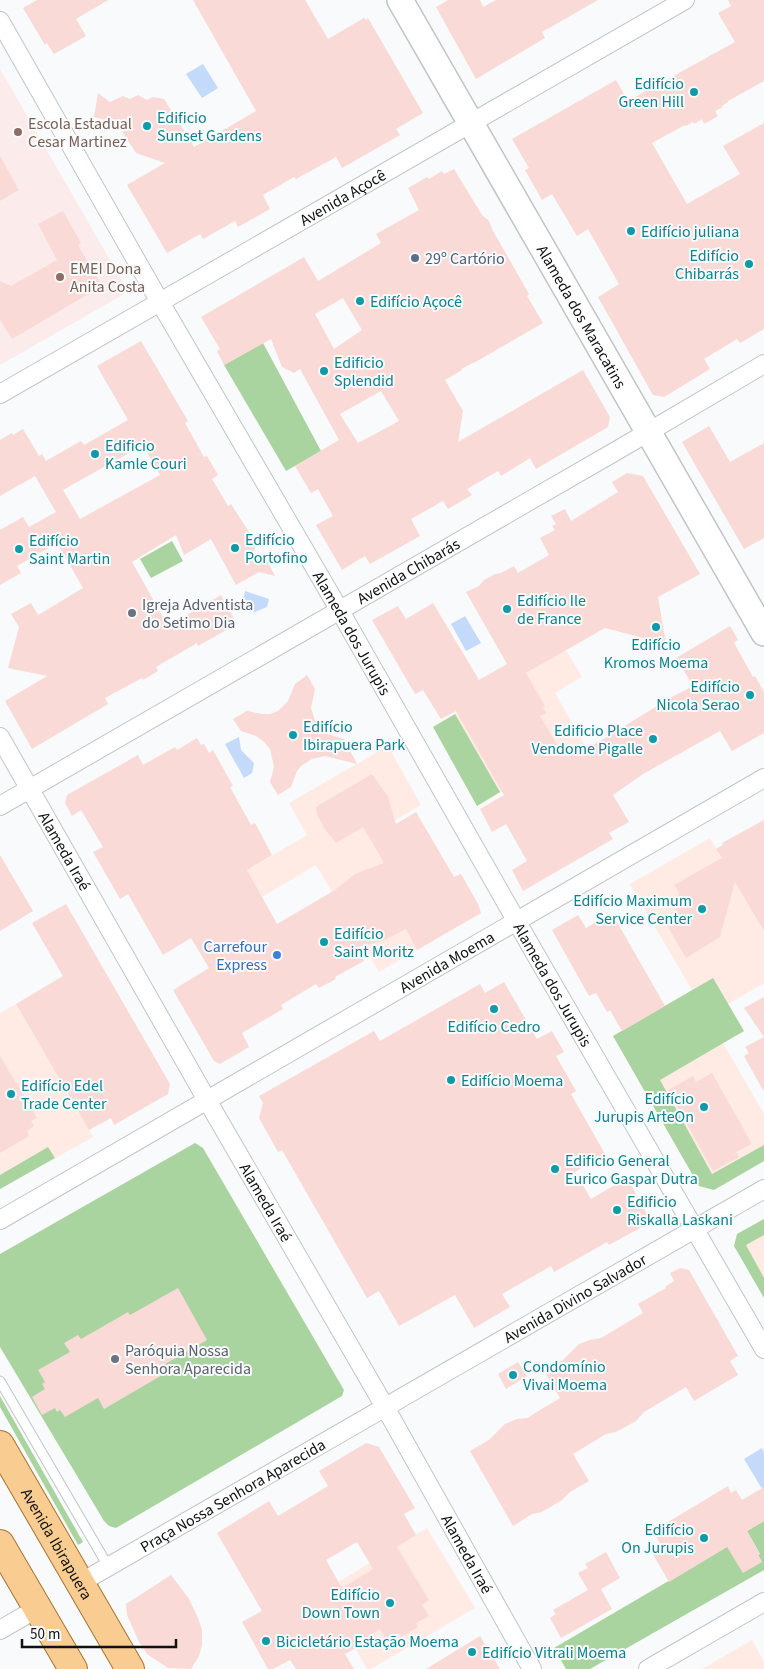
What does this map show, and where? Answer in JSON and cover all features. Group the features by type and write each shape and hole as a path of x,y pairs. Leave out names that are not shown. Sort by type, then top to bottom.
{"main road":[{"name":"Alameda dos Maracatins","path":"400,0 764,633"},
{"name":"Avenida Ibirapuera","path":"0,1445 130,1669"},
{"path":"0,1544 73,1669"}],"street":[{"name":"Avenida Açocê","path":"0,394 685,0"},
{"name":"Alameda dos Jurupis","path":"0,21 160,302 340,611 516,921 764,1349"},
{"name":"Avenida Chibarás","path":"0,806 764,364"},
{"name":"Alameda Iraé","path":"0,737 385,1407 532,1669"},
{"name":"Avenida Moema","path":"207,1100 764,778"},
{"path":"0,1220 207,1100"},
{"name":"Avenida Divino Salvador","path":"385,1407 764,1189"},
{"name":"Praça Nossa Senhora Aparecida","path":"80,1583 385,1407"},
{"path":"648,1669 764,1602"},
{"path":"0,1630 38,1608"}],"lane":[{"name":"Avenida Ibirapuera","path":"0,1381 108,1566"}],"shaded area":[{"name":"EMEI Dona Anita Costa","path":"0,69 126,288 124,294 0,365"},
{"path":"566,650 582,677 555,693 584,744 477,806 433,727"},
{"path":"388,746 421,805 368,836 431,942 379,972 316,865 262,897 247,870 307,835 289,803"},
{"path":"710,838 764,931 764,983 728,1004 744,1031 723,1043 764,1114 764,1161 714,1190 699,1186 613,1036 692,990 630,884"},
{"path":"16,1004 93,1137 0,1189 0,1013"},
{"path":"764,1219 764,1298 737,1234"},
{"path":"427,1528 475,1608 371,1669 367,1669 322,1592"},
{"path":"752,1640 764,1662 764,1669 702,1669"}],"green space":[{"path":"263,343 321,451 286,471 224,365"},
{"path":"172,541 183,561 151,578 140,559"},
{"path":"455,714 500,792 477,806 433,727"},
{"path":"713,978 744,1031 660,1080 712,1174 764,1145 764,1161 714,1190 699,1186 613,1036"},
{"path":"195,1143 203,1148 344,1390 342,1396 116,1528 109,1526 104,1521 0,1347 0,1254"},
{"path":"48,1147 55,1158 0,1189 0,1175"},
{"path":"764,1219 764,1235 746,1245 764,1278 764,1298 734,1246 737,1234"},
{"path":"0,1396 83,1542 78,1545 0,1407"},
{"path":"764,1521 764,1570 590,1669 566,1669 554,1648 730,1545 762,1562 758,1555 760,1554 747,1531"}],"water":[{"path":"203,64 218,88 202,98 186,74"},
{"path":"245,591 269,599 267,607 255,612 243,611 241,608"},
{"path":"465,616 481,643 466,651 451,624"},
{"path":"239,737 241,750 254,763 252,773 244,778 225,744"},
{"path":"762,1448 764,1452 764,1492 744,1459"}],"building":[{"path":"37,0 108,0 76,19 86,36 54,54 47,43 45,45 23,8"},
{"path":"193,0 305,0 328,39 364,18 366,20 368,18 423,113 396,129 400,135 342,168 336,157 296,179 294,177 263,195 270,209 238,227 235,221 203,239 200,234 167,253 127,185 165,163 136,153 123,133 124,125 94,117 98,93 110,102 123,96 130,99 138,95 147,100 153,97 164,99 194,147 256,111"},
{"path":"448,0 480,0 483,7 496,0 598,0 542,32 545,38 476,79 436,7"},
{"path":"728,0 764,0 764,81 728,101 723,107 715,111 718,116 704,124 702,119 694,124 693,122 652,143 687,204 740,174 723,146 764,123 764,329 740,343 737,339 704,359 710,369 664,397 653,395 598,297 619,284 588,229 577,236 552,194 542,200 525,170 529,168 512,139 616,80 628,101 735,42 718,13 731,6"},
{"path":"0,156 19,190 0,201"},
{"path":"454,169 482,215 489,221 529,294 527,296 543,323 445,380 463,411 458,442 583,370 610,417 608,427 536,469 530,458 501,476 498,471 467,489 472,495 448,509 443,501 411,519 420,536 370,564 365,556 342,570 316,525 333,516 318,489 311,493 295,466 339,440 300,369 294,373 282,367 271,339 224,365 217,351 220,349 201,317 304,257 318,281 381,243 376,234 419,210 408,188 442,171 444,174","holes":["343,298 362,330 334,349 315,314","381,391 399,421 358,443 340,414"]},
{"path":"63,211 81,243 78,245 102,286 12,339 0,320 0,281 11,286 57,260 38,224"},
{"path":"141,341 188,421 185,423 204,457 207,456 218,475 212,479 228,506 231,504 256,543 254,553 264,555 275,576 259,572 236,585 211,539 184,555 176,535 132,562 168,626 221,595 237,624 198,646 197,643 156,667 158,671 143,680 142,678 105,698 108,704 32,749 5,701 47,676 8,668 19,627 11,614 31,603 38,615 83,588 57,543 17,566 21,573 0,585 0,530 23,517 29,527 56,512 35,476 0,496 0,440 23,429 39,456 42,454 46,461 81,441 84,445 128,420 97,366","holes":["143,445 160,475 80,519 63,490"]},
{"path":"709,426 730,462 764,443 764,538 744,549 682,442"},
{"path":"627,473 643,476 700,574 658,597 666,644 605,628 526,673 545,706 543,707 546,713 540,716 564,756 584,744 587,749 693,686 676,658 730,626 738,640 734,643 753,677 755,676 764,692 764,733 732,751 720,731 643,774 613,795 629,822 609,833 613,839 523,891 512,870 527,861 506,824 492,832 480,809 504,795 456,711 441,719 423,690 415,694 372,620 398,606 406,619 433,603 479,680 507,664 466,592 479,586 484,580 495,574 514,566 518,573 549,555 540,538 555,530 552,526 556,524 551,516 565,509 571,521 618,492 612,482"},
{"name":"Edifício Ibirapuera Park","path":"307,675 315,689 311,708 315,721 324,733 344,739 357,764 325,756 312,759 297,771 291,787 278,795 270,782 274,767 270,749 256,736 241,731 233,719 247,711 270,714 278,711 288,701 295,684"},
{"path":"197,738 201,745 204,744 209,753 213,750 233,786 230,787 251,825 255,823 272,855 247,870 277,924 335,890 355,874 384,863 363,827 336,843 324,828 317,814 316,807 372,774 388,797 396,824 416,812 454,877 461,874 481,913 417,950 406,929 383,941 357,947 364,961 335,977 336,979 319,988 316,984 281,1005 283,1009 242,1033 249,1047 220,1064 214,1061 173,990 209,968 191,938 163,955 128,894 120,899 93,852 103,847 81,810 72,816 65,803 67,795 138,755 143,765 175,747 177,750"},
{"path":"764,820 764,931 735,882 720,937 686,958 664,920 674,915 678,903 679,892 674,885 722,858 716,849 723,845 722,843"},
{"path":"0,855 33,911 0,931"},
{"path":"66,904 170,1084 168,1094 114,1125 111,1118 89,1130 16,1004 63,976 32,923"},
{"path":"609,914 610,917 613,915 665,1006 622,1031 610,1010 607,1012 596,993 589,996 552,930 578,915 586,928"},
{"path":"504,982 537,1039 552,1031 564,1052 556,1056 576,1091 571,1094 605,1154 575,1172 591,1199 625,1179 628,1185 630,1183 648,1216 646,1217 649,1223 609,1245 607,1242 554,1272 551,1266 502,1294 510,1307 474,1328 455,1295 399,1326 379,1291 367,1298 282,1150 278,1152 259,1118 263,1103 259,1096 374,1031 380,1041 480,984 485,993"},
{"path":"764,997 764,1037 744,1008"},
{"path":"764,1037 764,1092 744,1056 749,1053 745,1047"},
{"name":"Edifício Edel Trade Center","path":"0,1056 37,1118 31,1121 34,1126 27,1131 29,1136 0,1153"},
{"name":"Edifício Jurupis ArteOn","path":"712,1073 752,1144 736,1152 739,1157 713,1171 668,1090 693,1076 696,1082"},
{"path":"680,1268 689,1270 738,1356 730,1361 738,1375 694,1401 686,1387 644,1412 636,1421 616,1432 606,1434 573,1454 589,1481 542,1512 532,1514 513,1526 470,1451 489,1440 505,1424 517,1419 527,1418 560,1398 544,1371 563,1360 579,1344 601,1338 643,1313 638,1304 666,1288 674,1281 670,1273"},
{"name":"Paróquia Nossa Senhora Aparecida","path":"178,1288 207,1340 160,1367 164,1374 104,1409 98,1398 65,1417 60,1410 57,1412 55,1408 42,1415 32,1397 45,1389 42,1384 45,1382 38,1370 70,1352 64,1343 78,1335 81,1339 128,1312 130,1315"},
{"name":"Condomínio Vivai Moema","path":"518,1362 527,1376 506,1389 498,1374"},
{"path":"366,1443 379,1447 415,1508 404,1514 416,1535 397,1547 429,1600 422,1605 429,1616 416,1623 418,1627 401,1637 399,1633 387,1641 380,1629 353,1646 354,1649 345,1654 354,1669 296,1669 290,1660 273,1669 268,1669 242,1622 262,1611 217,1533 269,1501 278,1516 328,1486 319,1471","holes":["357,1542 373,1569 342,1588 326,1560"]},
{"name":"Edifício On Jurupis","path":"728,1486 731,1493 736,1490 742,1500 764,1487 764,1521 747,1531 760,1554 758,1555 762,1562 743,1573 727,1547 669,1582 651,1551 661,1545 653,1531"},
{"path":"606,1552 620,1578 601,1589 612,1609 561,1638 550,1618 556,1614 553,1610 588,1590 578,1573 588,1568 585,1564"},
{"path":"171,1575 189,1599 202,1630 202,1645 199,1656 191,1669 168,1668 147,1654 139,1642 127,1615 126,1604"},
{"name":"Edifício Vitrali Moema","path":"480,1636 500,1669 426,1669"}],"place":[{"name":"Edifício Green Hill","path":"694,92"},
{"name":"Edificio Sunset Gardens","path":"147,126"},
{"name":"Escola Estadual Cesar Martinez","path":"18,132"},
{"name":"Edifício juliana","path":"631,231"},
{"name":"29º Cartório","path":"415,258"},
{"name":"Edifício Chibarrás","path":"749,264"},
{"name":"EMEI Dona Anita Costa","path":"60,277"},
{"name":"Edifício Açocê","path":"360,301"},
{"name":"Edificio Splendid","path":"324,371"},
{"name":"Edificio Kamle Couri","path":"95,454"},
{"name":"Edifício Portofino","path":"235,548"},
{"name":"Edifício Saint Martin","path":"19,549"},
{"name":"Edifício Ile de France","path":"507,609"},
{"name":"Igreja Adventista do Setimo Dia","path":"132,613"},
{"name":"Edifício Kromos Moema","path":"656,627"},
{"name":"Edifício Nicola Serao","path":"750,695"},
{"name":"Edifício Ibirapuera Park","path":"293,735"},
{"name":"Edificio Place Vendome Pigalle","path":"653,739"},
{"name":"Edifício Maximum Service Center","path":"702,909"},
{"name":"Edifício Saint Moritz","path":"324,942"},
{"name":"Carrefour Express","path":"277,955"},
{"name":"Edifício Cedro","path":"494,1009"},
{"name":"Edifício Moema","path":"451,1080"},
{"name":"Edifício Edel Trade Center","path":"11,1094"},
{"name":"Edifício Jurupis ArteOn","path":"704,1107"},
{"name":"Edificio General Eurico Gaspar Dutra","path":"555,1169"},
{"name":"Edificio Riskalla Laskani","path":"617,1210"},
{"name":"Paróquia Nossa Senhora Aparecida","path":"115,1359"},
{"name":"Condomínio Vivai Moema","path":"513,1375"},
{"name":"Edifício On Jurupis","path":"704,1538"},
{"name":"Edifício Down Town","path":"390,1603"},
{"name":"Bicicletário Estação Moema","path":"266,1641"},
{"name":"Edifício Vitrali Moema","path":"472,1652"}]}
